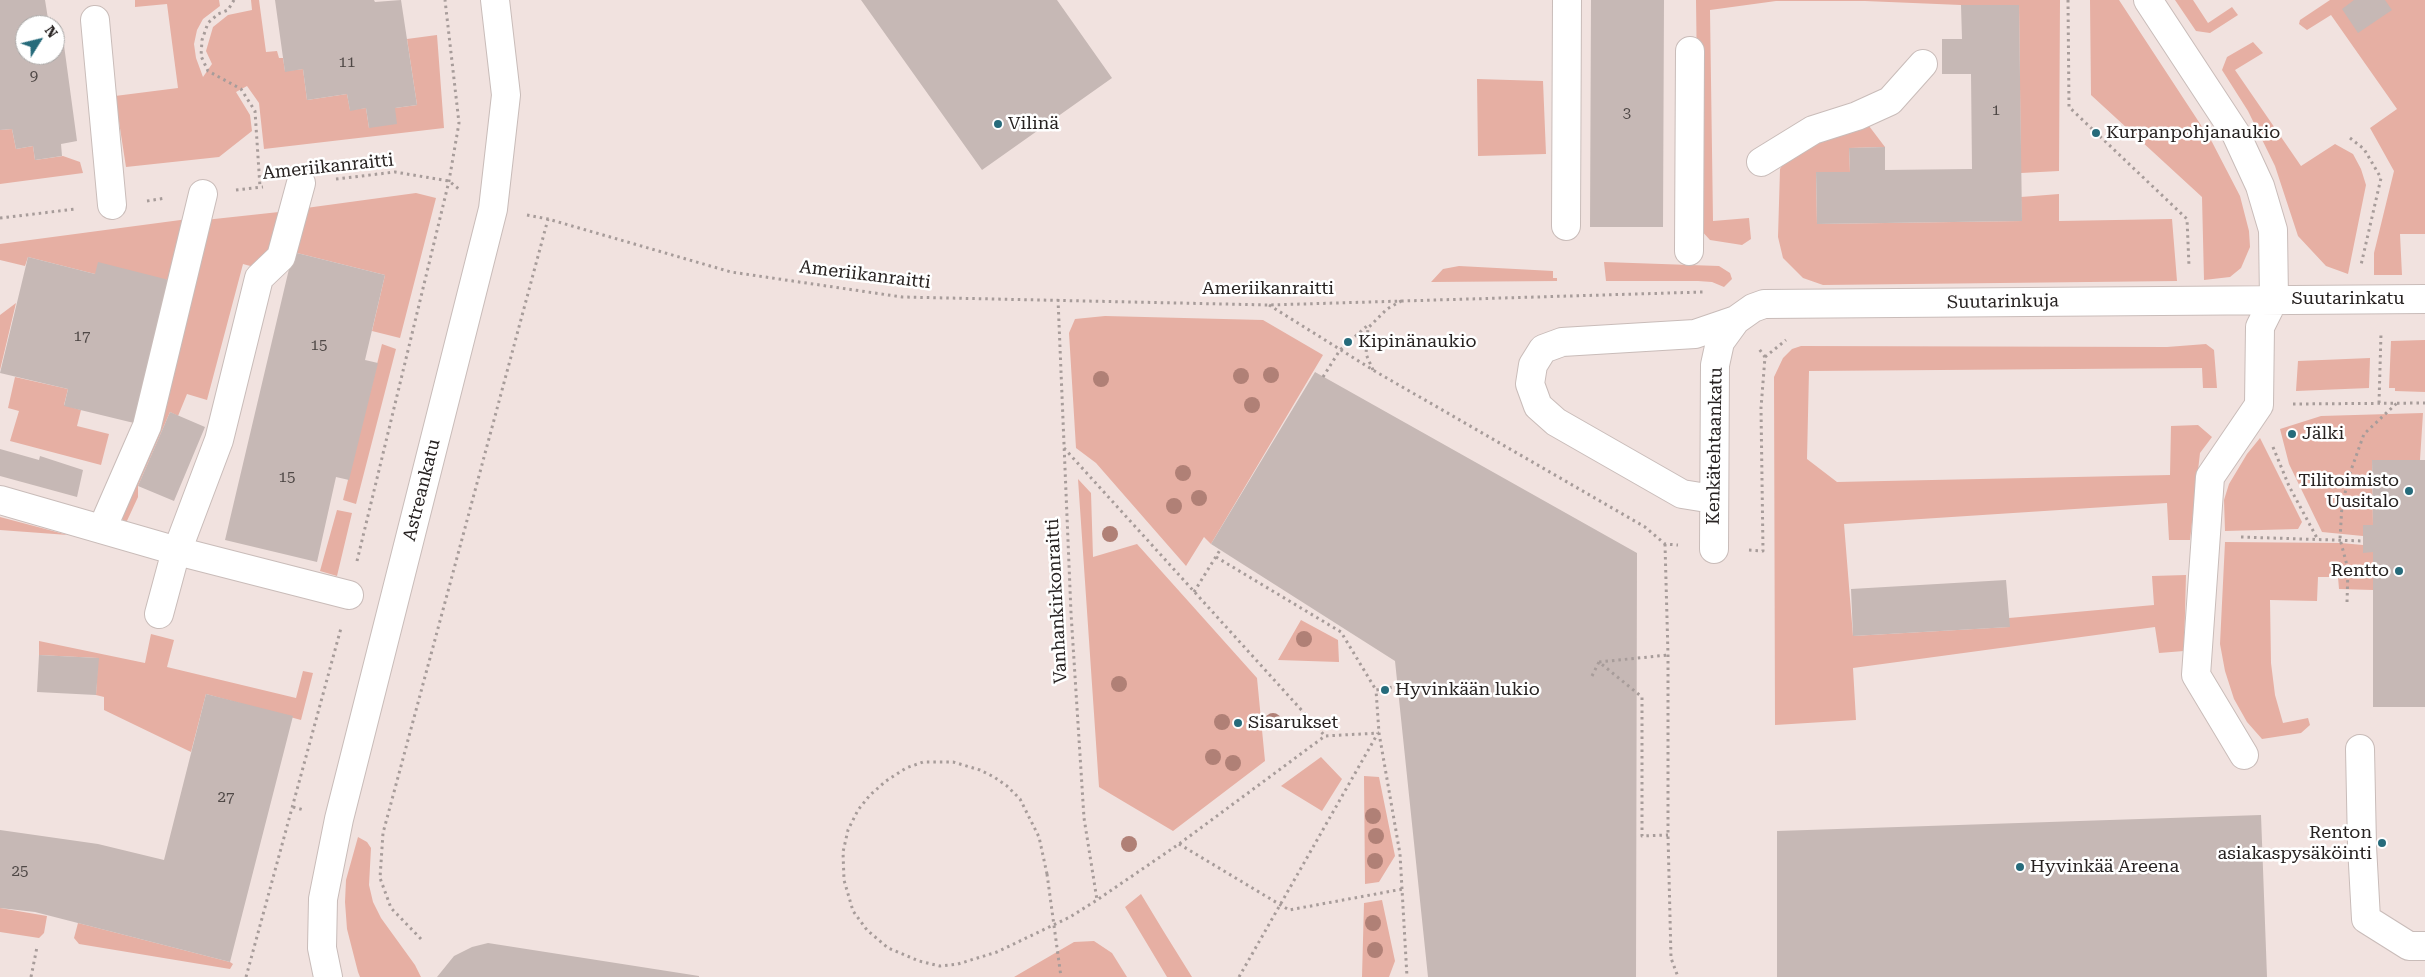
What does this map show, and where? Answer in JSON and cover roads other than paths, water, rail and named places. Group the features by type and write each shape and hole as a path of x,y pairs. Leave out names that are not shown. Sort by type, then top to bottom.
{"street":[{"name":"Astreankatu","path":"328,977 322,948 323,899 339,819 494,209 506,95 495,0"},
{"path":"1566,226 1567,0"},
{"name":"Suutarinkatu","path":"2148,0 2236,134 2260,186 2273,230 2274,299 2425,299"},
{"path":"95,20 112,205"},
{"path":"1689,251 1690,51"},
{"path":"1761,162 1813,130 1857,116 1890,101 1923,64"},
{"path":"159,614 177,550 219,440 259,278 281,257 301,183"},
{"path":"102,529 147,426 203,194"},
{"path":"2244,755 2196,675 2210,477 2259,405 2260,327 2274,299"},
{"name":"Suutarinkuja","path":"1736,320 1753,308 1764,304 2274,299"},
{"path":"1713,499 1682,494 1556,422 1538,406 1530,384 1533,366 1543,348 1562,342 1695,334 1736,320"},
{"name":"Kenkätehtaankatu","path":"1714,548 1715,364 1720,342 1736,320"},
{"path":"0,500 177,550 349,595"},
{"path":"2360,749 2366,919 2409,946 2425,946"}],"place":[{"name":"Vilinä","path":"998,124"},
{"name":"Kurpanpohjanaukio","path":"2096,133"},
{"name":"Kipinänaukio","path":"1348,342"},
{"name":"Jälki","path":"2292,434"},
{"name":"Tilitoimisto Uusitalo","path":"2409,491"},
{"name":"Rentto","path":"2399,571"},
{"name":"Hyvinkään lukio","path":"1385,690"},
{"name":"Sisarukset","path":"1238,723"},
{"name":"Renton asiakaspysäköinti","path":"2382,843"},
{"name":"Hyvinkää Areena","path":"2020,867"}]}
